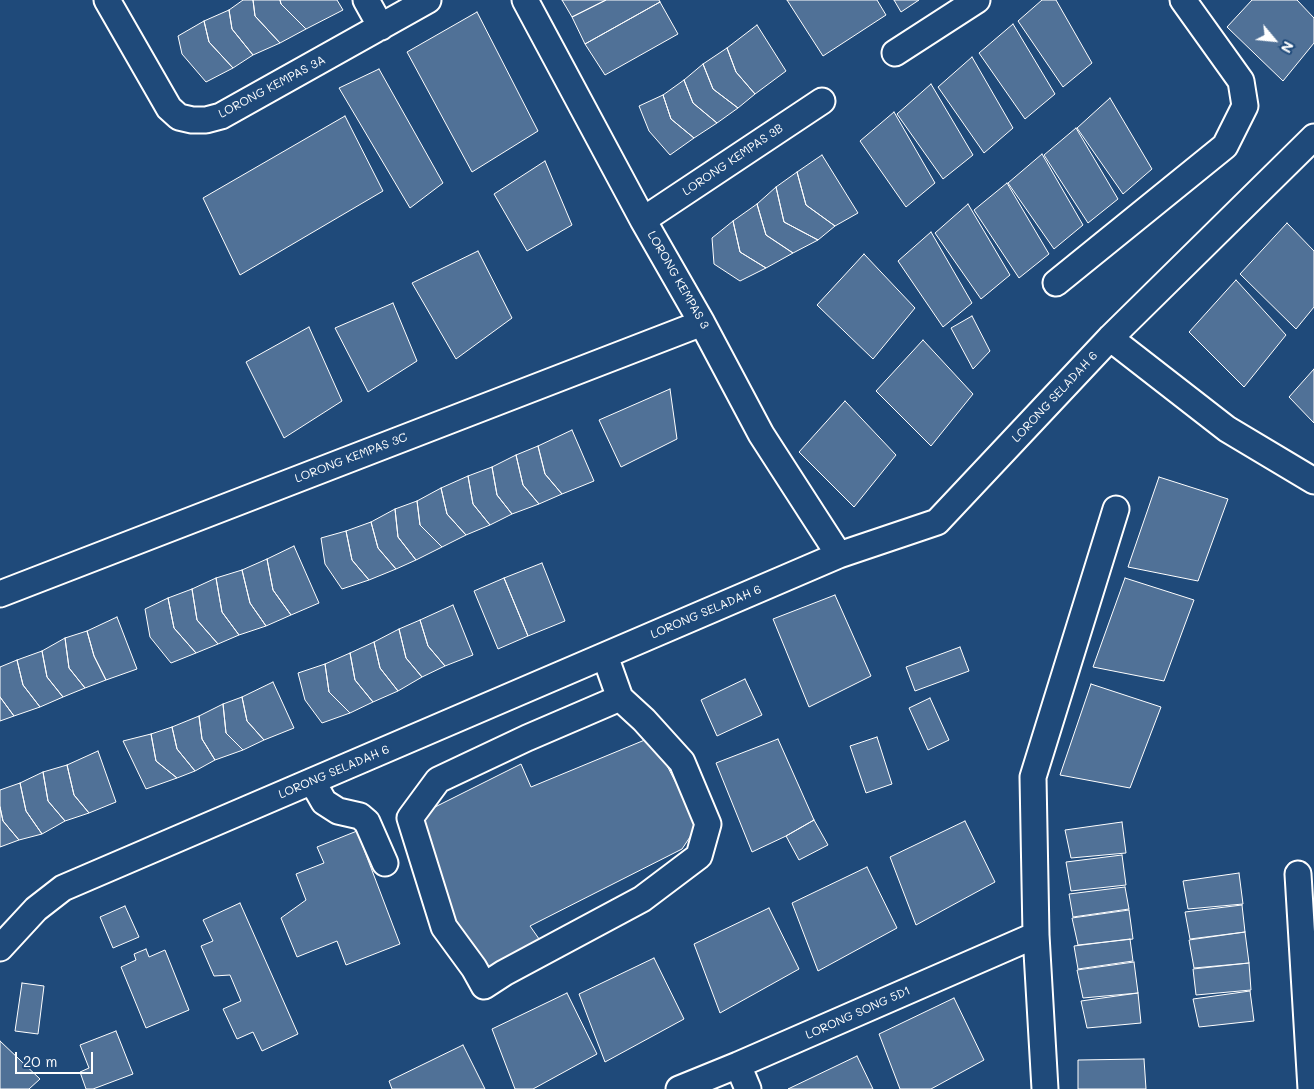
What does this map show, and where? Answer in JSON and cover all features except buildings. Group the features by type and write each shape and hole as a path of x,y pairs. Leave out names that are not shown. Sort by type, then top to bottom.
{"street":[{"name":"LORONG KEMPAS 3A","path":"107,0 169,108 179,116 192,120 206,120 221,116 428,0"},
{"path":"366,0 381,27"},
{"name":"LORONG KEMPAS 3","path":"525,0 643,220 702,322 761,434 839,555"},
{"path":"895,53 977,0"},
{"path":"1056,283 1225,146 1244,106 1241,81 1183,0"},
{"name":"LORONG KEMPAS 3B","path":"643,220 822,101"},
{"name":"LORONG SELADAH 6","path":"0,948 36,909 63,888 839,555 937,522 1110,338 1314,137"},
{"name":"LORONG KEMPAS 3C","path":"0,594 702,322"},
{"path":"1110,338 1227,429 1314,481"},
{"path":"1045,1089 1036,935 1033,777 1116,510"},
{"path":"605,656 620,698 644,720 682,762 708,824 699,856 642,899 504,973 484,986 474,968 444,928 410,818 438,780 527,738 620,698"},
{"path":"312,781 324,802 338,811 360,816 367,822 385,863"},
{"path":"1298,874 1310,1089"},
{"name":"LORONG SONG 5D1","path":"679,1089 1036,935"},
{"path":"738,1065 748,1089"}]}
